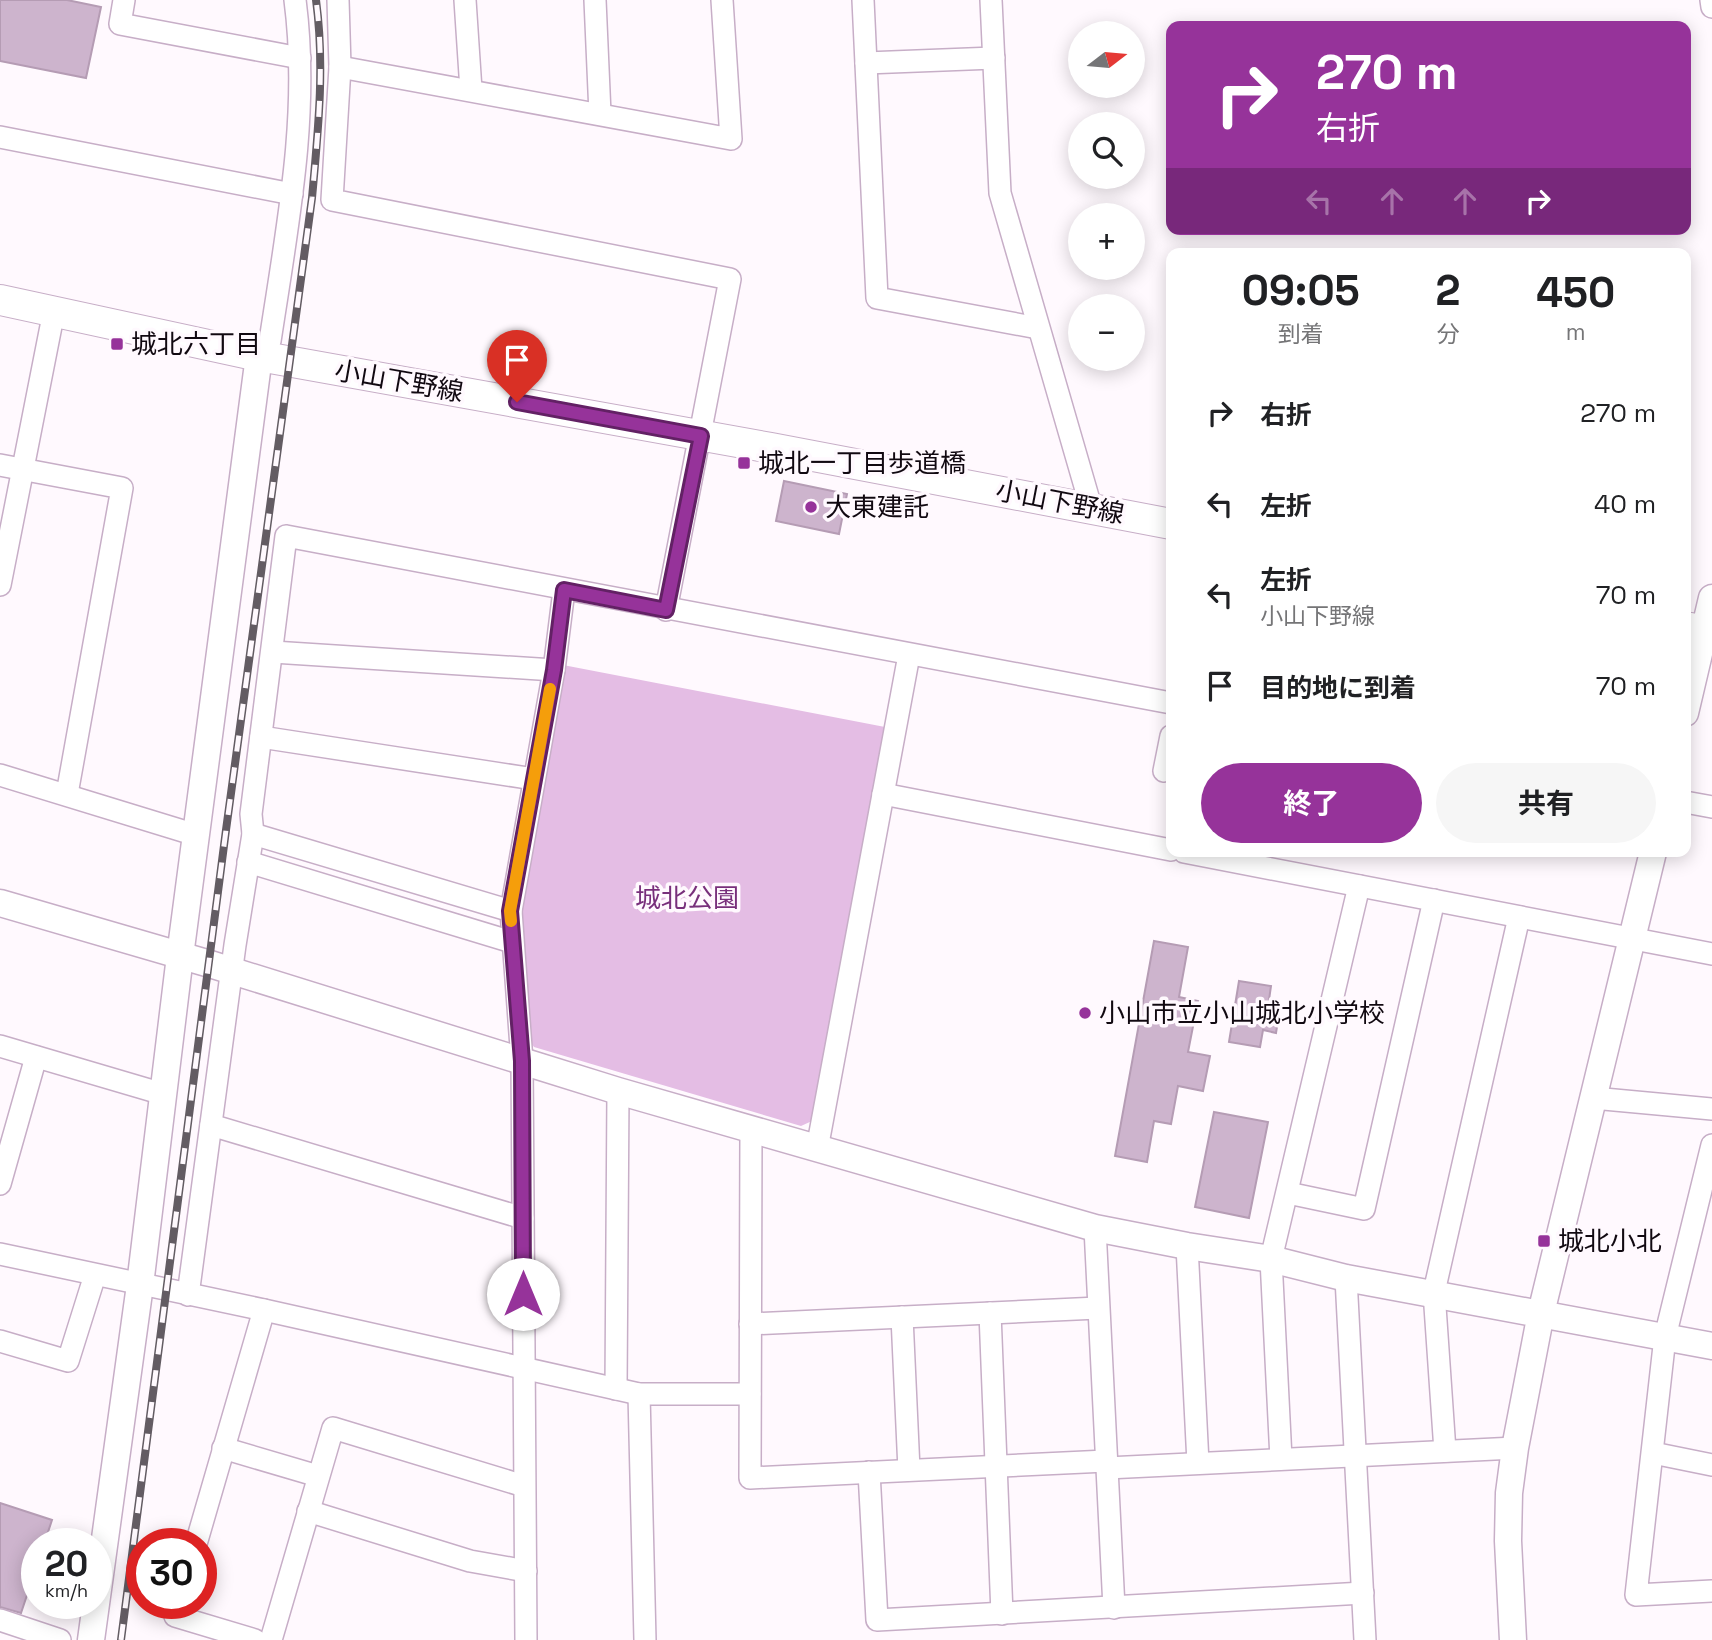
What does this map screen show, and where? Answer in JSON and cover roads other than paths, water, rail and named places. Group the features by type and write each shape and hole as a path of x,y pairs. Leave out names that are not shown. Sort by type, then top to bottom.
{"main road":[{"name":"小山下野線","path":"0,300 259,356 1166,523"}],"street":[{"path":"124,0 120,24 300,58"},
{"path":"91,1640 140,1285 195,835 259,356 270,341 292,194 299,126 300,58 295,0"},
{"path":"338,0 340,67 332,200 730,279 666,610"},
{"path":"464,0 471,90"},
{"path":"595,0 600,114"},
{"path":"340,67 731,139 722,0"},
{"path":"863,0 877,298 1038,328"},
{"path":"990,0 1000,193 1091,507"},
{"path":"1711,0 1712,7"},
{"path":"866,63 994,58"},
{"path":"0,137 292,194"},
{"path":"0,585 54,311"},
{"path":"0,465 122,488 67,794"},
{"path":"188,1294 231,971 253,834 251,814 286,536 666,610 1166,702"},
{"path":"526,1640 522,1061 510,911 554,670 564,590"},
{"path":"1691,680 1700,630 1712,597"},
{"path":"273,652 554,670"},
{"path":"817,1149 909,655"},
{"path":"261,737 534,779"},
{"path":"1164,771 1166,761"},
{"path":"0,775 195,835"},
{"path":"883,794 1166,849"},
{"path":"1691,803 1712,807"},
{"path":"253,834 510,911"},
{"path":"1210,857 1712,954"},
{"path":"1513,1640 1508,1505 1515,1448 1541,1313 1652,857"},
{"path":"248,862 512,942"},
{"path":"1281,1459 1271,1259 1359,886"},
{"path":"1288,1193 1364,1209 1434,900"},
{"path":"0,903 231,971 618,1091 1095,1228 1271,1259 1346,1278 1434,1292 1712,1346"},
{"path":"1445,1451 1434,1292 1519,917"},
{"path":"0,1046 163,1094"},
{"path":"0,1184 36,1057"},
{"path":"616,1389 618,1091"},
{"path":"1593,1098 1712,1109"},
{"path":"211,1125 523,1218"},
{"path":"751,1129 750,1478 997,1466 1198,1464 1515,1448"},
{"path":"1712,1145 1704,1215 1665,1337 1636,1595 1712,1591"},
{"path":"1095,1228 1114,1608"},
{"path":"1187,1246 1198,1464"},
{"path":"0,1254 639,1394 750,1394"},
{"path":"0,1341 68,1361 95,1275"},
{"path":"1346,1278 1365,1640"},
{"path":"750,1324 1098,1308"},
{"path":"200,1528 264,1310"},
{"path":"990,1313 1002,1614"},
{"path":"902,1317 909,1470"},
{"path":"639,1394 645,1640"},
{"path":"271,1640 333,1428 524,1486"},
{"path":"223,1448 318,1476"},
{"path":"1653,1453 1712,1465"},
{"path":"869,1472 877,1620 1363,1593"},
{"path":"308,1511 470,1561 526,1571"},
{"path":"185,1619 255,1640"},
{"path":"0,1620 60,1640"}],"railway":[{"path":"121,1640 226,830 312,198 320,74 316,0"}],"place":[{"name":"城北六丁目","path":"117,344"},
{"name":"城北一丁目歩道橋","path":"744,463"},
{"name":"大東建託","path":"811,507"},
{"name":"小山市立小山城北小学校","path":"1085,1013"},
{"name":"城北小北","path":"1544,1241"}],"park label":[{"name":"城北公園","path":"687,898"}]}
